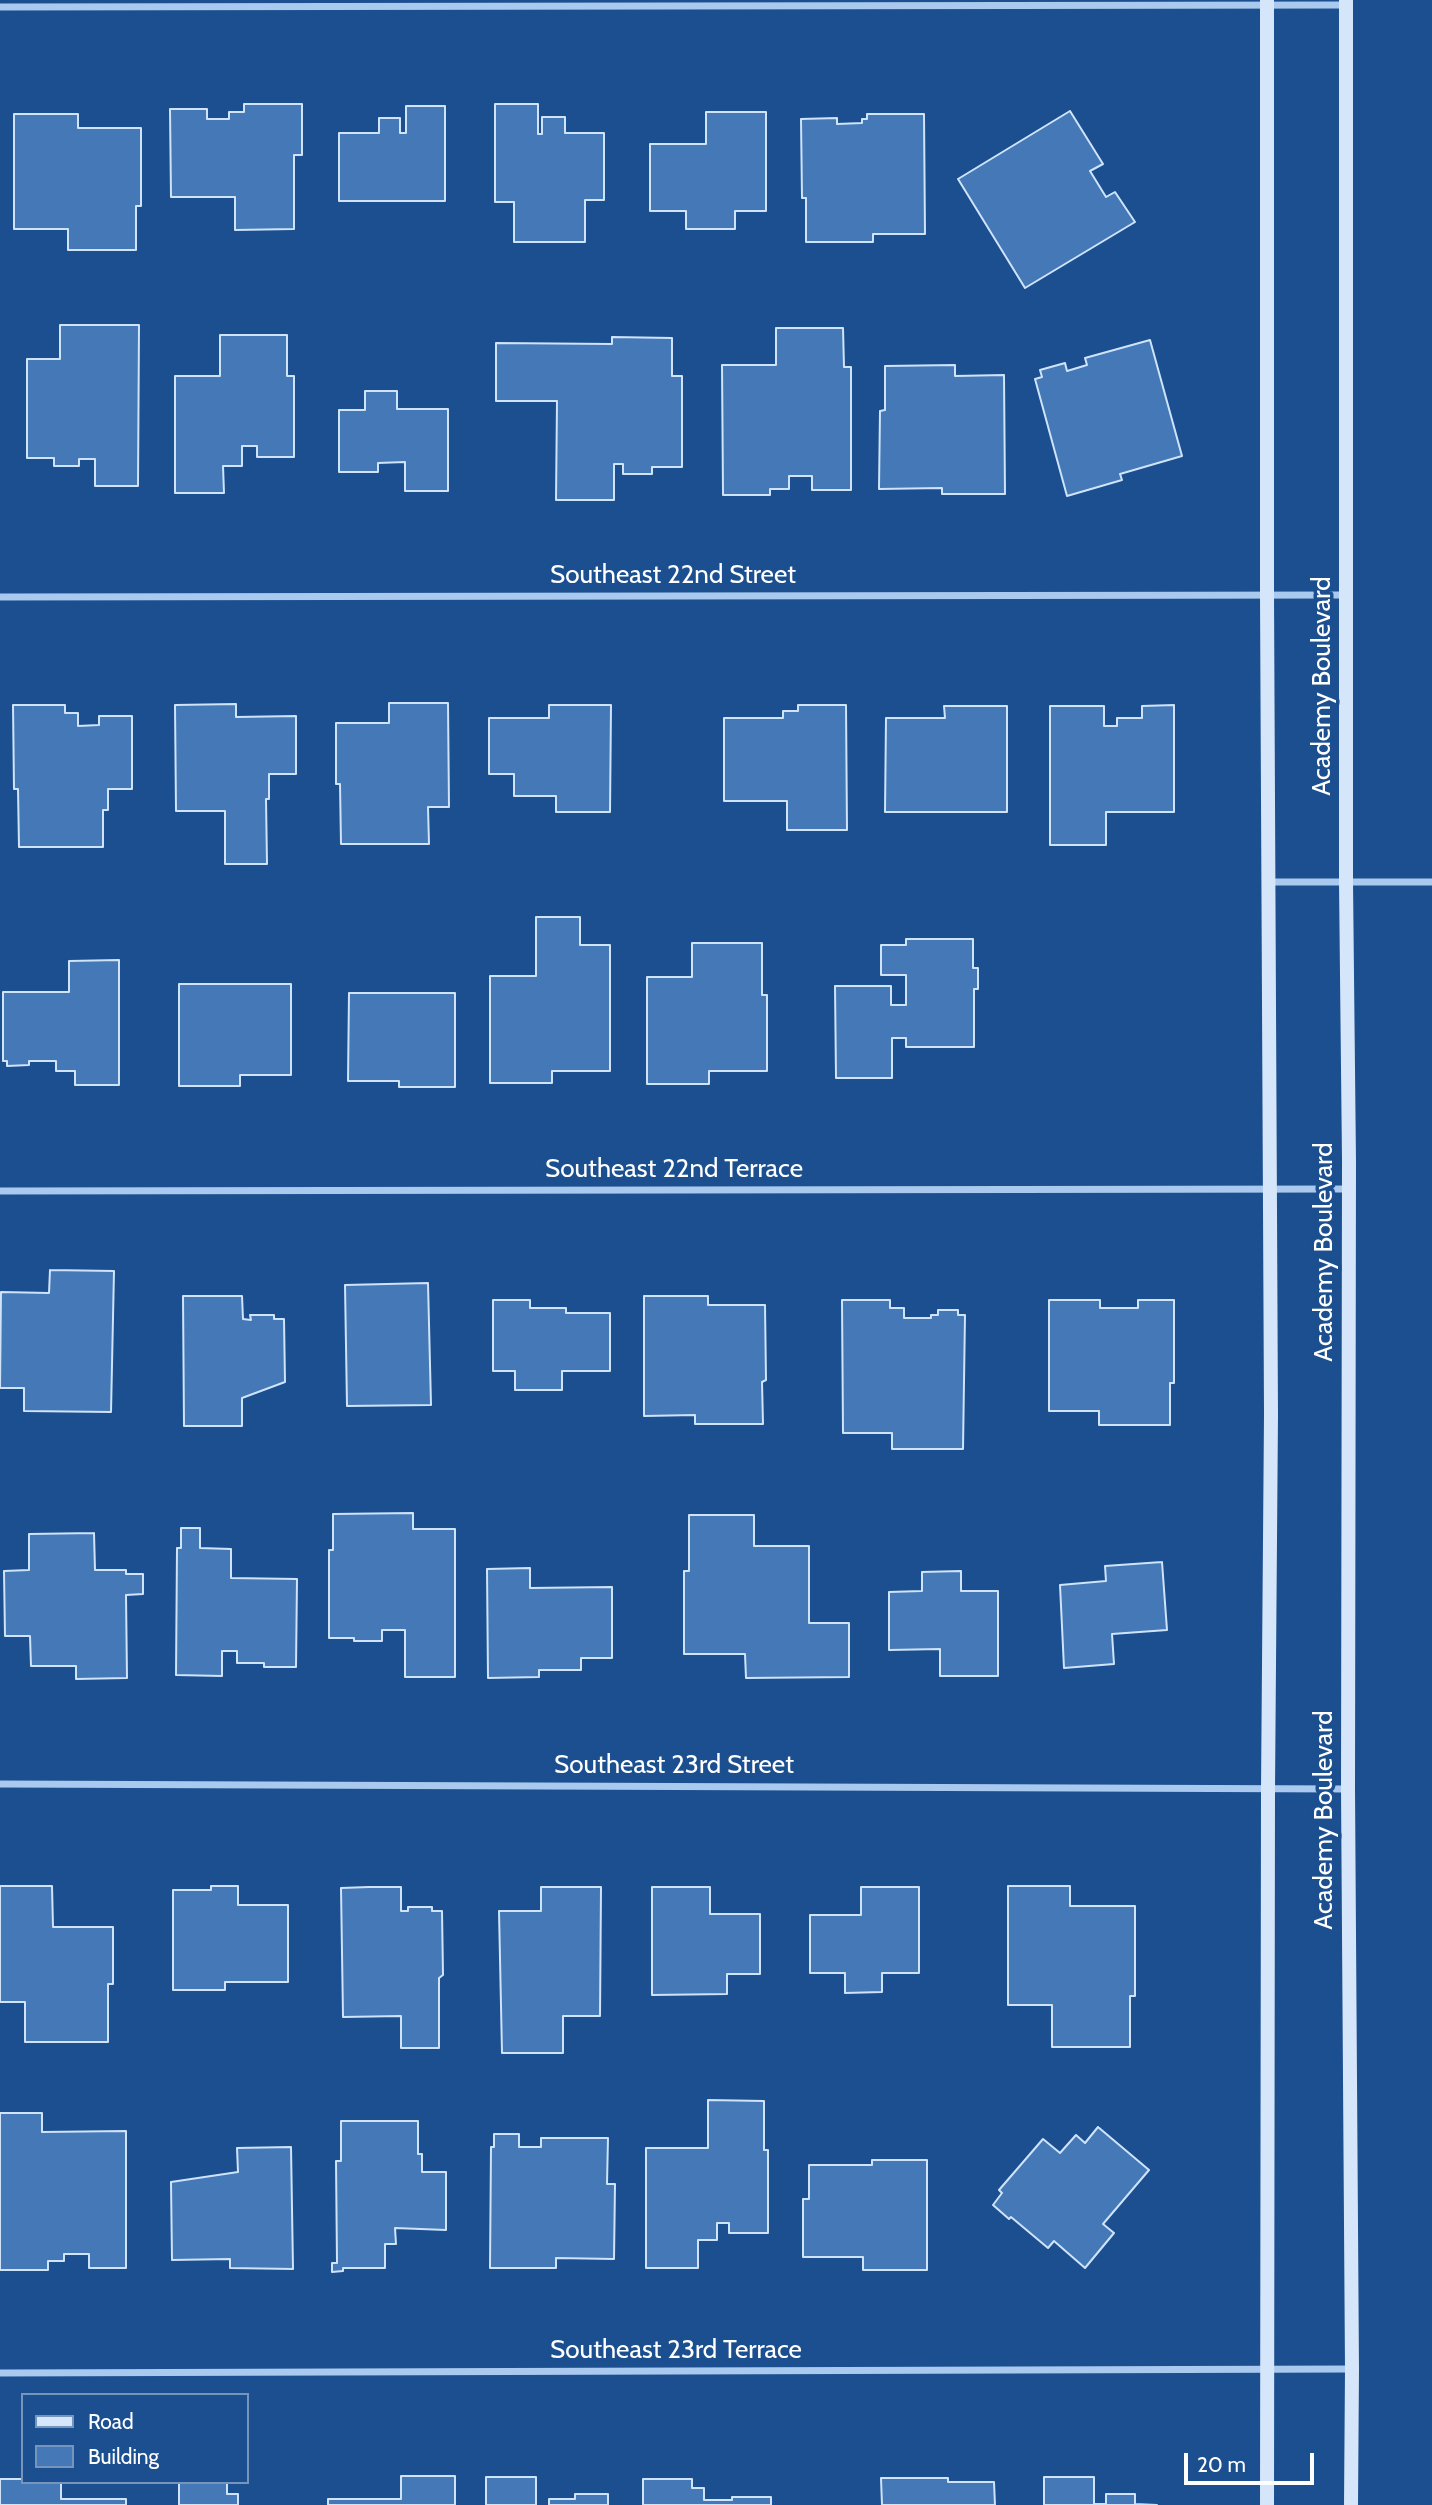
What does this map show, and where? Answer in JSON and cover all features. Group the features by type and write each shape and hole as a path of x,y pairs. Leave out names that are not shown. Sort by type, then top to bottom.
{"street":[{"name":"Academy Boulevard","path":"1267,3 1271,1413 1267,2505"},
{"path":"0,7 1346,3"},
{"name":"Academy Boulevard","path":"1346,3 1351,2505"},
{"name":"Southeast 22nd Street","path":"0,597 1346,595"},
{"path":"1268,882 1432,883"},
{"name":"Southeast 22nd Terrace","path":"0,1191 1349,1189"},
{"name":"Southeast 23rd Street","path":"0,1784 1348,1789"},
{"name":"Southeast 23rd Terrace","path":"0,2373 1352,2369"}],"building":[{"path":"244,104 302,104 302,155 294,155 294,229 235,230 235,197 171,197 170,109 207,109 207,119 229,119 229,112 244,112"},
{"path":"495,104 538,104 538,134 542,134 542,117 565,117 565,133 604,133 604,200 585,200 585,242 514,242 514,202 495,202"},
{"path":"406,106 445,106 445,201 339,201 339,133 379,133 379,118 400,118 400,133 406,133"},
{"path":"1070,111 1103,164 1090,171 1106,197 1115,192 1135,222 1025,288 958,179"},
{"path":"706,112 766,112 766,211 735,211 735,229 686,229 686,211 650,211 650,144 706,144"},
{"path":"14,114 78,114 78,128 141,128 141,206 136,206 136,250 68,250 68,229 14,229"},
{"path":"867,114 924,114 925,234 873,234 873,242 806,242 806,198 802,198 801,119 837,118 837,124 862,123 862,119 867,119"},
{"path":"60,325 139,325 138,486 95,486 95,459 79,459 79,466 54,466 54,458 27,458 27,359 60,359"},
{"path":"776,328 843,328 844,367 851,367 851,490 812,490 812,476 789,476 789,489 770,489 770,495 723,495 722,365 776,365"},
{"path":"220,335 287,335 287,376 294,376 294,457 257,457 257,446 242,446 242,466 223,466 224,493 175,493 175,376 220,376"},
{"path":"612,337 672,338 672,376 682,376 682,467 652,467 652,474 623,474 623,464 614,464 614,500 556,500 557,401 496,401 496,343 612,344"},
{"path":"1150,340 1182,456 1120,474 1122,480 1067,496 1035,379 1042,377 1040,370 1065,363 1067,371 1087,365 1085,358"},
{"path":"955,365 955,376 1004,375 1005,494 942,494 942,488 879,489 880,411 885,410 885,366"},
{"path":"365,391 397,391 397,409 448,409 448,491 405,491 405,462 378,463 378,472 339,472 339,410 365,410"},
{"path":"389,703 448,703 449,807 428,807 429,844 341,844 340,784 336,784 336,723 389,723"},
{"path":"236,704 236,717 296,716 296,774 269,774 269,799 266,799 267,864 225,864 225,811 176,811 175,705"},
{"path":"13,705 65,705 65,713 78,713 78,726 99,725 99,716 132,716 132,789 108,789 108,810 103,810 103,847 19,847 18,789 14,789"},
{"path":"549,705 611,705 610,812 556,812 556,796 514,796 514,774 489,774 489,718 549,718"},
{"path":"798,705 846,705 847,830 787,830 787,801 724,801 724,718 783,718 783,711 798,711"},
{"path":"1174,705 1174,812 1106,812 1106,845 1050,845 1050,706 1104,706 1104,726 1117,726 1117,718 1142,718 1142,706"},
{"path":"944,706 1007,706 1007,812 885,812 886,718 945,718"},
{"path":"536,917 580,917 580,945 610,945 610,1071 552,1071 552,1083 490,1083 490,976 536,976"},
{"path":"906,939 973,939 973,968 978,968 978,989 974,989 974,1047 906,1047 906,1038 892,1038 892,1078 836,1078 835,986 891,986 891,1005 906,1005 906,975 881,975 881,945 906,945"},
{"path":"692,943 762,943 762,995 767,995 767,1071 709,1071 709,1084 647,1084 647,977 692,977"},
{"path":"119,960 119,1085 75,1085 75,1071 56,1071 56,1061 29,1061 29,1065 7,1066 7,1061 3,1061 3,992 69,992 69,961"},
{"path":"179,984 291,984 291,1075 240,1075 240,1086 179,1086"},
{"path":"349,993 455,993 455,1087 399,1087 399,1081 348,1081"},
{"path":"50,1270 114,1271 111,1412 24,1411 24,1388 0,1388 1,1292 49,1293"},
{"path":"428,1283 431,1405 347,1406 345,1285"},
{"path":"183,1296 242,1296 243,1319 251,1320 250,1315 274,1315 274,1319 284,1319 285,1382 242,1398 242,1426 184,1426"},
{"path":"644,1296 708,1296 708,1305 765,1305 766,1380 762,1382 763,1424 695,1424 695,1415 644,1416"},
{"path":"493,1300 530,1300 530,1308 566,1308 566,1313 610,1313 610,1371 562,1371 562,1390 515,1390 515,1371 493,1371"},
{"path":"842,1300 890,1300 890,1308 904,1308 904,1318 931,1318 931,1315 938,1315 938,1310 958,1310 958,1315 965,1315 963,1449 892,1449 892,1433 843,1433"},
{"path":"1049,1300 1100,1300 1100,1308 1138,1308 1138,1300 1174,1300 1174,1383 1170,1383 1170,1425 1099,1425 1099,1411 1049,1411"},
{"path":"413,1513 413,1529 455,1529 455,1677 405,1677 405,1630 382,1630 382,1641 329,1638 329,1550 333,1550 333,1514"},
{"path":"689,1515 754,1515 754,1546 809,1546 809,1623 849,1623 849,1677 746,1678 745,1654 684,1654 684,1571 689,1571"},
{"path":"181,1528 200,1528 200,1548 231,1549 231,1578 297,1579 296,1667 264,1667 264,1663 237,1663 237,1651 222,1651 222,1676 176,1675 177,1548 181,1548"},
{"path":"94,1533 95,1570 126,1570 126,1574 143,1574 143,1594 126,1595 127,1678 76,1679 76,1666 31,1666 30,1636 5,1636 4,1571 29,1570 29,1534"},
{"path":"1162,1562 1167,1630 1112,1634 1114,1664 1064,1668 1060,1585 1106,1581 1105,1566"},
{"path":"530,1568 530,1588 612,1587 612,1658 581,1658 581,1670 539,1670 539,1677 488,1678 487,1569"},
{"path":"961,1571 961,1591 998,1591 998,1676 940,1676 940,1649 889,1650 889,1592 922,1591 922,1572"},
{"path":"0,1886 52,1886 53,1927 113,1927 113,1984 108,1984 108,2042 25,2042 25,2002 0,2002"},
{"path":"211,1886 238,1886 238,1905 288,1905 288,1982 225,1982 225,1990 173,1990 173,1890 211,1890"},
{"path":"1008,1886 1070,1886 1070,1906 1135,1906 1135,1996 1130,1996 1130,2047 1052,2047 1052,2005 1008,2005"},
{"path":"401,1887 401,1911 408,1911 408,1907 432,1907 432,1911 442,1911 443,1975 439,1978 439,2048 401,2048 401,2016 343,2017 341,1888"},
{"path":"541,1887 601,1887 600,2016 563,2016 563,2053 502,2053 499,1911 541,1911"},
{"path":"652,1887 710,1887 710,1914 760,1914 760,1974 727,1974 727,1994 652,1995"},
{"path":"861,1887 919,1887 919,1973 882,1973 882,1992 845,1993 845,1973 810,1973 810,1915 861,1915"},
{"path":"708,2100 764,2101 764,2150 768,2150 768,2233 729,2233 729,2223 717,2223 717,2240 698,2240 698,2268 646,2268 646,2148 708,2148"},
{"path":"0,2113 42,2113 42,2132 126,2131 126,2268 89,2268 89,2254 64,2254 64,2261 48,2261 48,2270 0,2270"},
{"path":"341,2121 418,2121 418,2154 422,2154 422,2172 446,2172 446,2230 395,2228 396,2244 385,2244 385,2268 343,2268 343,2271 332,2272 332,2263 337,2263 336,2161 341,2161"},
{"path":"1098,2127 1149,2170 1103,2224 1114,2233 1085,2268 1054,2241 1048,2248 993,2205 1002,2193 999,2190 1043,2139 1060,2153 1076,2135 1085,2143"},
{"path":"494,2134 519,2134 519,2147 541,2147 541,2138 608,2138 607,2184 615,2184 614,2259 556,2258 556,2268 490,2268 491,2147 494,2147"},
{"path":"291,2147 293,2269 230,2268 230,2259 172,2260 171,2182 238,2172 237,2148"},
{"path":"872,2160 927,2160 927,2270 863,2270 863,2257 803,2257 803,2199 809,2199 809,2165 872,2165"},
{"path":"401,2476 455,2476 455,2505 328,2505 328,2499 401,2499"},
{"path":"486,2477 536,2477 536,2505 486,2505"},
{"path":"1044,2477 1094,2477 1094,2504 1106,2504 1106,2494 1135,2494 1135,2504 1157,2505 1044,2505"},
{"path":"881,2478 948,2478 948,2482 994,2482 995,2505 882,2505"},
{"path":"0,2479 21,2479 21,2484 61,2484 61,2499 126,2499 126,2505 0,2505"},
{"path":"643,2479 692,2479 692,2488 704,2488 704,2500 771,2497 771,2505 643,2505"},
{"path":"179,2484 227,2484 227,2494 238,2494 238,2505 179,2505"},
{"path":"575,2494 608,2494 608,2505 549,2505 549,2499 575,2499"}]}
